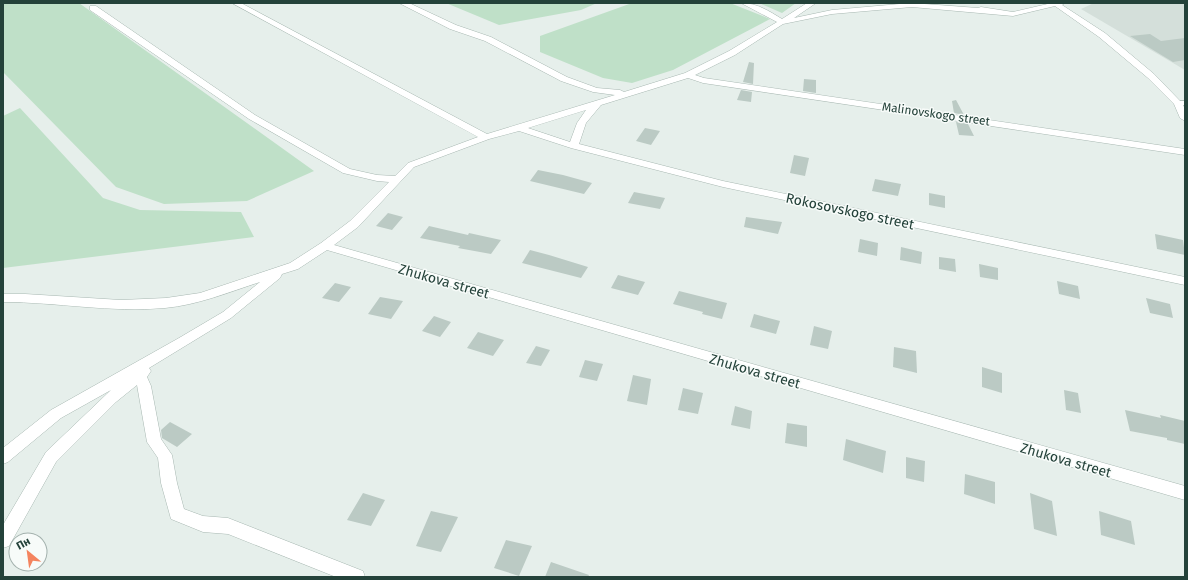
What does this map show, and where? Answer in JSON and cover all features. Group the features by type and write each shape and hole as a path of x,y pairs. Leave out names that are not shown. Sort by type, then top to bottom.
{"street":[{"path":"236,3 486,137"},
{"path":"403,3 453,27 488,39 564,79 596,90 626,94"},
{"path":"745,3 756,7 783,22 832,12 912,5 1013,14 1060,4 1102,35 1182,103 1185,118"},
{"path":"3,298 25,298 121,305 166,302 201,297 294,266 325,246 354,224 411,165 486,137 688,75 732,52 812,3"},
{"path":"967,3 987,11"},
{"path":"93,8 252,117 348,171 377,178 397,179"},
{"name":"Malinovskogo street","path":"688,75 703,80 1185,152"},
{"path":"574,146 577,129 587,113 599,102"},
{"name":"Rokosovskogo street","path":"519,128 574,146 723,184 1185,281"},
{"name":"Zhukova street","path":"325,246 754,371 1185,494"},
{"path":"3,457 56,414 165,353 227,315 282,270"},
{"path":"3,540 51,457 111,398 165,353"},
{"path":"139,375 144,386 154,442 165,455 169,483 177,514 203,524 228,526 356,577"}],"shaded area":[{"path":"1094,3 1185,3 1185,70 1081,9"}],"green space":[{"path":"3,3 79,3 314,171 247,201 164,204 116,187 3,72"},
{"path":"446,3 597,3 581,10 499,25"},
{"path":"632,3 730,3 770,19 673,70 632,83 603,78 540,52 540,36"},
{"path":"759,3 796,3 782,13"},
{"path":"20,108 103,198 140,210 241,212 254,237 3,268 3,116"}],"building":[{"path":"1150,34 1161,41 1185,38 1185,60 1173,62 1130,36"},
{"path":"749,62 754,63 753,84 743,82"},
{"path":"804,79 816,80 816,93 803,91"},
{"path":"741,90 752,92 751,102 737,100"},
{"path":"956,100 964,115 954,113 952,101"},
{"path":"956,122 968,124 974,136 959,135"},
{"path":"645,128 660,131 651,145 636,141"},
{"path":"794,155 809,158 805,176 790,173"},
{"path":"538,170 592,183 584,194 530,181"},
{"path":"875,179 901,184 898,196 872,191"},
{"path":"634,192 665,198 660,209 628,203"},
{"path":"929,193 945,196 945,208 929,205"},
{"path":"388,213 403,217 392,230 376,226"},
{"path":"746,217 782,222 778,234 744,227"},
{"path":"429,226 468,235 469,233 501,240 491,254 458,248 460,246 420,238"},
{"path":"1155,234 1183,240 1185,255 1157,249"},
{"path":"860,239 878,243 877,256 858,252"},
{"path":"901,247 922,252 921,264 900,260"},
{"path":"530,250 588,267 581,278 522,263"},
{"path":"939,257 955,259 956,272 939,269"},
{"path":"979,264 998,268 998,280 980,277"},
{"path":"618,275 645,282 638,295 611,288"},
{"path":"1057,281 1078,286 1080,299 1059,294"},
{"path":"335,283 351,287 339,302 322,298"},
{"path":"679,291 727,303 722,319 673,304"},
{"path":"380,297 403,301 391,319 368,314"},
{"path":"1146,298 1170,304 1173,318 1150,313"},
{"path":"754,314 780,321 776,334 750,327"},
{"path":"434,316 451,322 440,337 422,331"},
{"path":"814,326 832,331 828,349 810,345"},
{"path":"478,332 504,340 493,356 467,348"},
{"path":"536,346 550,350 541,366 526,363"},
{"path":"894,347 916,351 917,373 893,367"},
{"path":"585,360 603,364 597,381 579,377"},
{"path":"982,367 1002,373 1002,393 982,387"},
{"path":"633,375 651,379 647,405 627,401"},
{"path":"683,388 703,393 698,414 678,410"},
{"path":"1064,390 1078,393 1081,413 1066,410"},
{"path":"735,406 752,411 750,429 731,425"},
{"path":"1125,410 1161,418 1160,415 1185,421 1185,444 1167,440 1167,438 1130,431"},
{"path":"170,422 192,434 177,447 162,438 161,430"},
{"path":"787,423 807,426 807,447 785,443"},
{"path":"846,439 886,451 883,473 843,460"},
{"path":"906,457 925,461 924,482 906,478"},
{"path":"965,474 995,482 995,504 964,494"},
{"path":"363,493 385,500 371,526 347,520"},
{"path":"1030,493 1052,501 1057,536 1034,529"},
{"path":"431,511 458,517 441,552 416,546"},
{"path":"1099,511 1131,521 1135,545 1101,535"},
{"path":"506,540 532,546 519,576 494,568"},
{"path":"551,562 589,575 588,577 545,577"}]}
